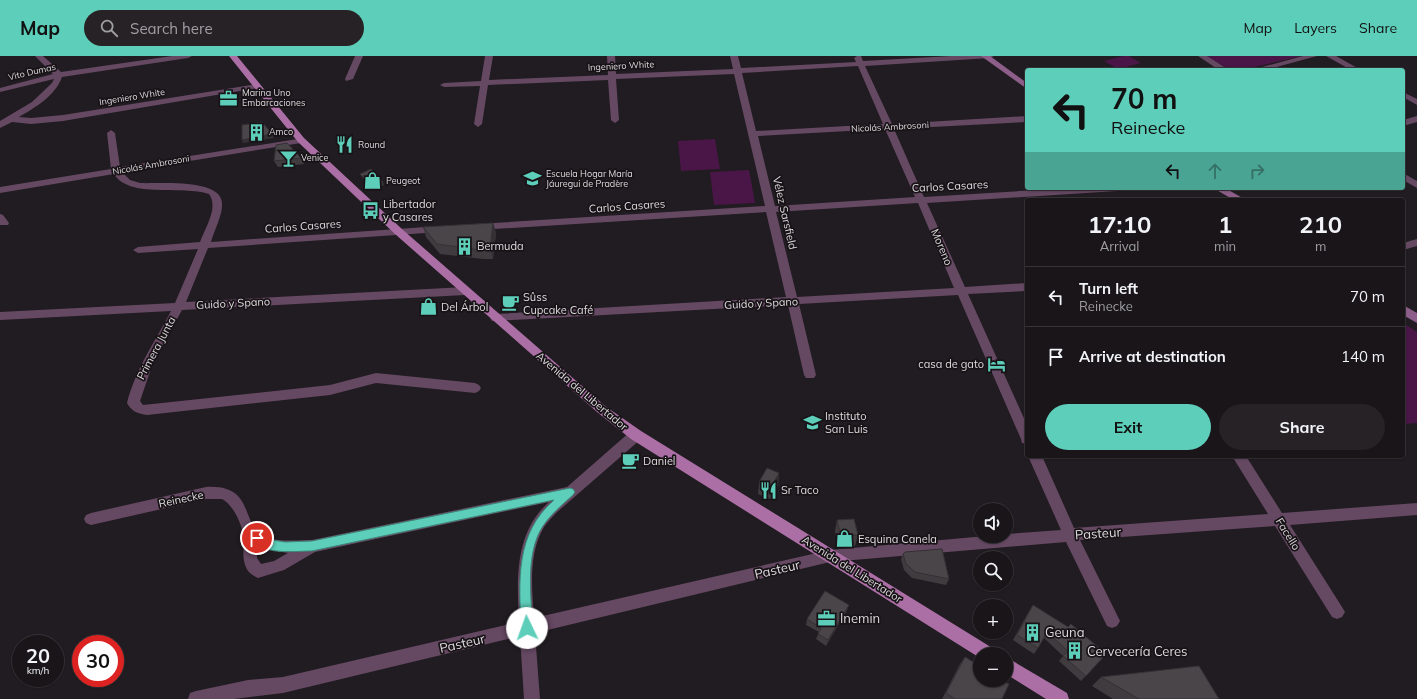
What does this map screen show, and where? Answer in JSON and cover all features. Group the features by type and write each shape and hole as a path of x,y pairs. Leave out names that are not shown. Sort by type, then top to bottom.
{"main road":[{"name":"Avenida del Libertador","path":"233,56 301,140 399,232 465,291 602,409 636,435 977,647"},
{"path":"987,56 1025,84"},
{"path":"1222,190 1237,198"},
{"path":"1405,310 1417,318"},
{"path":"1013,669 1061,699"}],"street":[{"path":"0,125 25,111 58,83 59,75 39,56"},
{"name":"Vito Dumas","path":"0,90 59,75 188,56"},
{"path":"349,78 359,56"},
{"path":"478,124 489,56"},
{"path":"611,56 615,120"},
{"name":"Vélez Sarsfield","path":"734,56 772,209 810,375"},
{"name":"Ingeniero White","path":"444,85 738,71 858,60 987,56"},
{"path":"1202,56 1222,68"},
{"path":"1263,68 1313,56"},
{"path":"1330,56 1353,68"},
{"name":"Moreno","path":"858,60 1025,435"},
{"name":"Ingeniero White","path":"10,119 31,121 63,118 257,86"},
{"path":"1405,95 1417,102"},
{"name":"Nicolás Ambrosoni","path":"754,134 889,128 1023,119"},
{"path":"1405,123 1417,119"},
{"path":"111,133 117,171"},
{"name":"Nicolás Ambrosoni","path":"0,190 301,140"},
{"name":"Primera Junta","path":"117,171 123,179 138,185 198,188 212,191 217,198 217,208 205,245 180,305 141,373 133,403 140,409 147,410 294,395 330,390 376,378 475,388"},
{"path":"1405,177 1417,185"},
{"name":"Carlos Casares","path":"470,228 921,200 1068,193 1097,190"},
{"name":"Carlos Casares","path":"138,250 454,229"},
{"path":"1405,246 1417,242"},
{"name":"Guido y Spano","path":"496,318 794,302 1025,287"},
{"name":"Guido y Spano","path":"0,316 180,305 465,291"},
{"name":"Reinecke","path":"91,519 206,493 221,492 233,498 250,533 264,544 285,547 312,546 570,492 636,435"},
{"path":"1036,458 1070,535 1112,621"},
{"name":"Facello","path":"1240,458 1337,612"},
{"path":"532,699 524,577 529,548 538,524 551,509 570,492"},
{"name":"Pasteur","path":"196,699 248,688 283,685 830,556 1070,535 1417,508"},
{"name":"Reinecke","path":"250,533 250,558 252,565 258,571 269,570 284,564 312,546"}],"shaded area":[{"path":"1129,56 1141,63 1116,68 1104,61"},
{"path":"1206,56 1302,56 1250,68 1227,68"},
{"path":"715,139 720,169 681,171 678,141"},
{"path":"749,170 755,203 714,205 710,172"},
{"path":"1405,324 1417,332 1417,423 1405,424"}],"building":[{"name":"Amco","path":"262,122 272,134 242,140 242,125"},
{"path":"287,143 301,158 274,161 276,145"},
{"name":"Peugeot","path":"371,169 383,182 372,186 360,174"},
{"path":"493,223 490,249 480,250 437,244 423,227"},
{"path":"767,468 779,473 771,487 759,482"},
{"path":"854,519 858,535 841,536 837,520"},
{"path":"942,549 949,579 915,572 906,564 903,554 905,552"},
{"name":"Inemin","path":"825,591 849,605 828,640 818,634 821,628 807,619"},
{"path":"1033,605 1068,627 1071,624 1106,654 1086,676 1063,656 1068,651 1047,632 1038,648 1017,635"},
{"path":"965,657 973,662 973,687 1008,687 1002,699 955,699 946,693"},
{"path":"1199,666 1219,699 1139,699 1101,677"}],"place":[{"name":"Marina Uno Embarcaciones","path":"229,98"},
{"name":"Amco","path":"256,132"},
{"name":"Round","path":"345,145"},
{"name":"Venice","path":"288,158"},
{"name":"Escuela Hogar María Jáuregui de Pradère","path":"533,179"},
{"name":"Peugeot","path":"373,181"},
{"name":"Libertador y Casares","path":"370,210"},
{"name":"Bermuda","path":"464,246"},
{"name":"Sûss Cupcake Café","path":"510,303"},
{"name":"Del Árbol","path":"428,307"},
{"name":"casa de gato","path":"997,364"},
{"name":"Instituto San Luis","path":"812,422"},
{"name":"Daniel","path":"630,461"},
{"name":"Sr Taco","path":"768,490"},
{"name":"Esquina Canela","path":"845,539"},
{"name":"Inemin","path":"827,618"},
{"name":"Geuna","path":"1032,632"},
{"name":"Cervecería Ceres","path":"1074,651"}],"route":[{"path":"257,538 264,544 285,547 312,546 570,492 551,509 538,524 529,548 524,577 527,628"}]}
